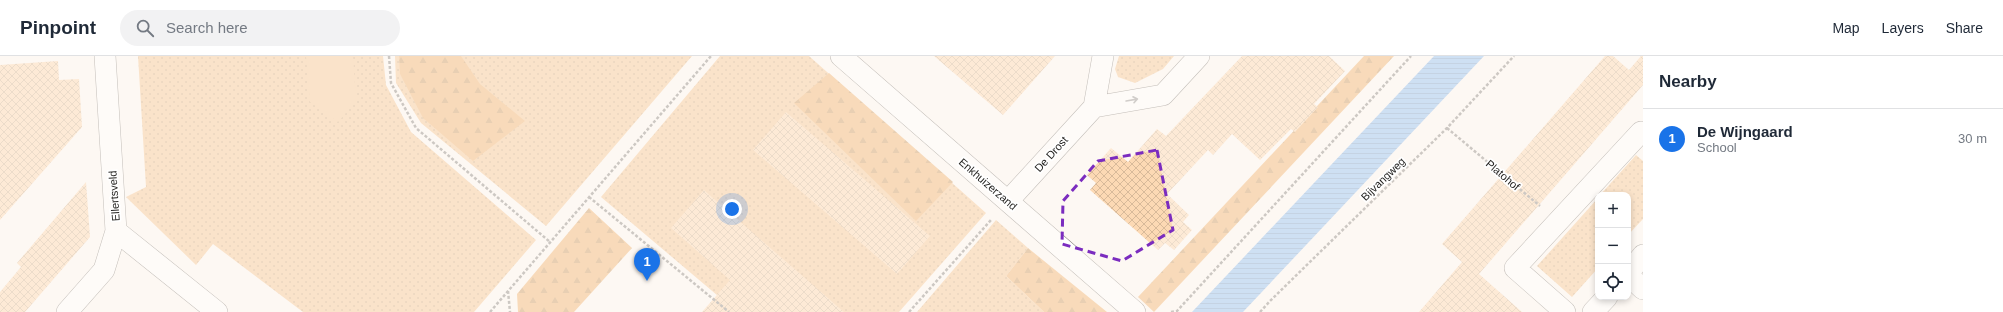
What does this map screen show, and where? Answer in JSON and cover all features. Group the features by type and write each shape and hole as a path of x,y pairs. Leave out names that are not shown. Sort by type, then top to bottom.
{"street":[{"name":"Ellertsveld","path":"104,56 116,231 217,312"},
{"name":"Enkhuizerzand","path":"841,56 1135,312"},
{"path":"1103,56 1094,106 1163,94 1200,56"},
{"name":"De Drost","path":"1008,201 1094,106"},
{"path":"1565,312 1515,268 1641,132 1643,134"},
{"path":"67,312 104,270 116,231"},
{"path":"1631,270 1643,255"},
{"path":"1631,277 1643,289"},
{"path":"1593,312 1603,300"}],"path":[{"path":"389,56 391,84 416,128 550,242"},
{"path":"490,312 711,56"},
{"path":"1171,312 1177,311 1411,56"},
{"name":"Bijvangweg","path":"1260,312 1447,128 1514,56"},
{"name":"Platohof","path":"1447,128 1558,221"},
{"path":"589,197 729,312"},
{"path":"909,312 1008,201"},
{"path":"508,292 510,312"}],"highlighted area":[{"path":"1157,150 1173,230 1122,261 1062,244 1063,201 1098,161"}],"shaded area":[{"path":"138,56 383,56 386,85 411,132 536,240 474,312 303,312 213,244 196,265 126,197 146,187"},
{"path":"306,56 353,56 356,101 338,122 310,102"},
{"path":"395,56 692,56 546,226 421,123 396,83"},
{"path":"720,56 809,56 986,213 899,312 737,312 601,197"},
{"path":"1119,56 1174,56 1163,69 1135,83 1118,77 1115,69"},
{"path":"1636,155 1643,161 1643,219 1631,232 1631,192 1603,192"},
{"path":"1595,201 1595,271 1572,297 1537,266"},
{"path":"996,220 1028,248 1006,276 1044,312 917,312"}],"green space":[{"path":"399,56 461,56 480,84 525,121 473,161 423,118 400,74"},
{"path":"1364,56 1394,56 1154,312 1138,297"},
{"path":"829,73 953,182 916,221 794,103"},
{"path":"589,208 632,248 574,312 518,312 517,294"},
{"path":"1028,248 1107,312 1044,312 1006,276"}],"water":[{"path":"1434,56 1484,56 1243,312 1192,312"}],"building":[{"path":"934,56 1055,56 1003,115"},
{"path":"1242,56 1329,56 1345,71 1314,104 1318,107 1295,132 1291,129 1260,160 1232,134 1213,155 1208,150 1167,194 1189,215 1183,222 1192,230 1174,250 1165,243 1158,250 1090,190 1096,183 1087,175 1111,148 1128,162 1157,129 1166,136"},
{"path":"1605,56 1613,56 1629,70 1641,56 1643,56 1643,85 1479,274 1522,312 1419,312 1462,262 1442,244"},
{"path":"58,61 59,80 79,79 82,127 0,220 0,65"},
{"path":"786,112 930,236 897,274 753,150"},
{"path":"86,182 90,237 25,312 0,312 0,292 21,267 17,263"},
{"path":"704,190 844,312 702,312 730,280 671,228"}],"place":[{"name":"De Wijngaard","path":"647,281"}]}
